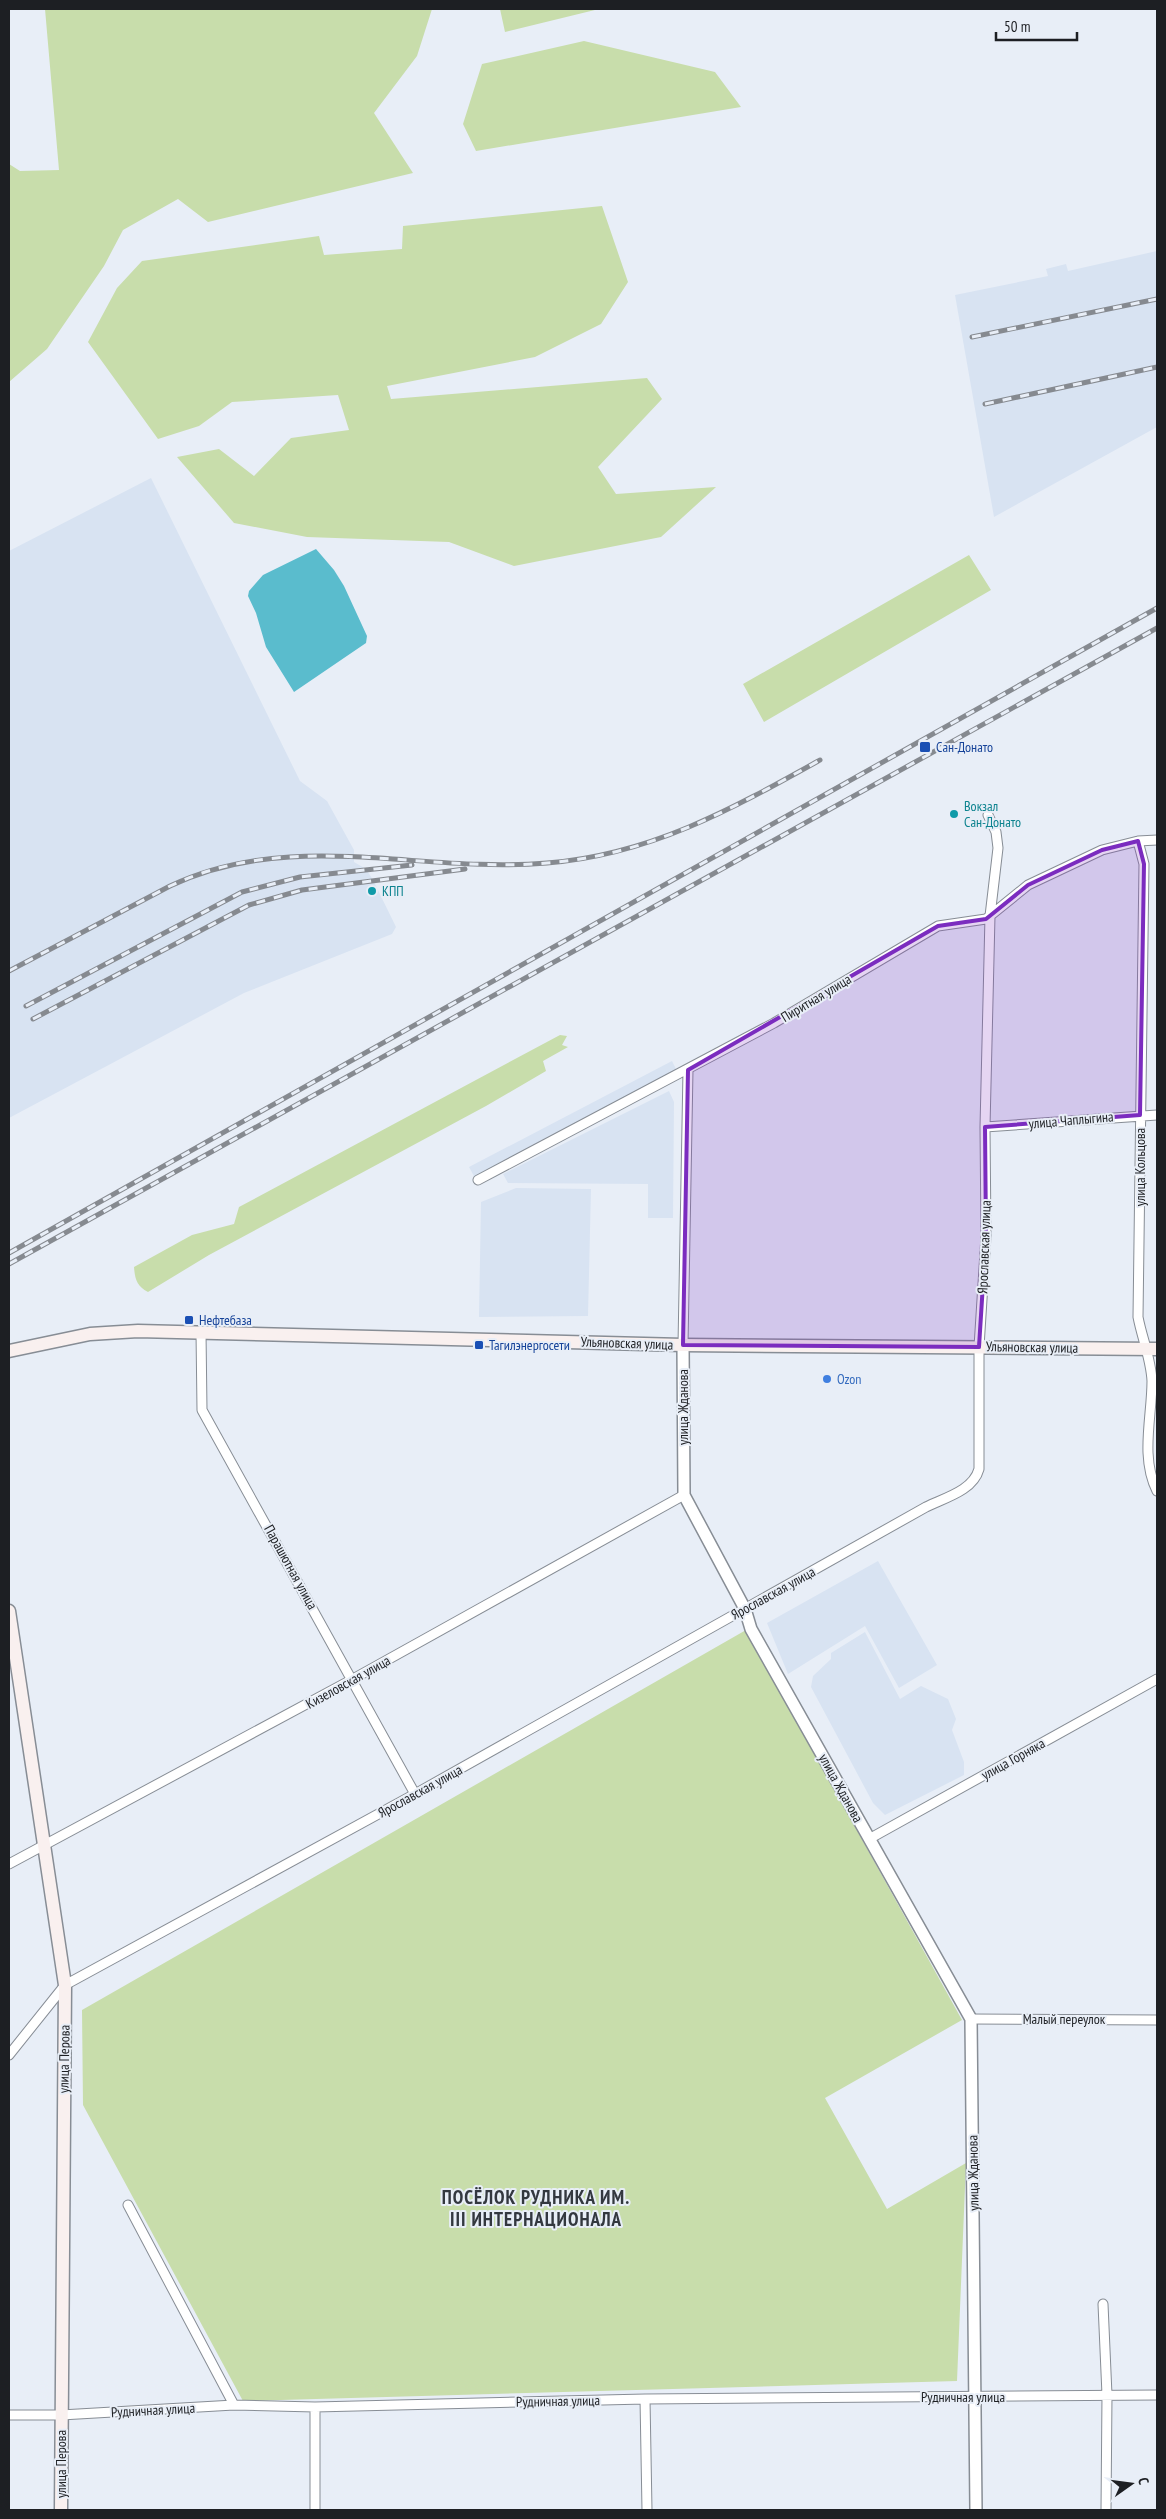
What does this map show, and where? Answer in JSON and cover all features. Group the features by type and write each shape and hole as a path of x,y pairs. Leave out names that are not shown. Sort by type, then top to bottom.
{"main road":[{"name":"Ульяновская улица","path":"9,1351 103,1332 201,1332 683,1345 1151,1349"},
{"name":"улица Перова","path":"9,1611 17,1676 45,1844 65,1985 61,2510"}],"street":[{"name":"Ярославская улица","path":"9,2055 65,1985 415,1794 965,1488 976,1478 979,1469 979,1347 986,1236 985,1127 990,916 998,848 996,832 988,815"},
{"path":"990,916 1012,896 1028,885 1102,850 1138,841 1157,840"},
{"name":"улица Кольцова","path":"1138,841 1142,848 1144,864 1138,1317 1151,1349 1152,1380 1148,1441 1149,1461 1157,1491"},
{"name":"Пиритная улица","path":"478,1180 774,1023 938,926 990,916"},
{"name":"улица Жданова","path":"688,1070 683,1345 684,1495 745,1609 751,1628 971,2019 976,2510"},
{"name":"улица Чаплыгина","path":"985,1127 1140,1115 1157,1116"},
{"name":"Парашютная улица","path":"201,1332 202,1410 353,1679 415,1794"},
{"name":"Кизеловская улица","path":"9,1864 353,1679 684,1495"},
{"name":"улица Горняка","path":"870,1839 1157,1679"},
{"name":"Малый переулок","path":"971,2019 1157,2020"},
{"path":"128,2205 234,2405"},
{"path":"1102,2304 1107,2395 1106,2510"},
{"name":"Рудничная улица","path":"9,2415 61,2415 234,2405 315,2407 645,2399 1157,2395"},
{"path":"645,2399 646,2510"},
{"path":"315,2407 315,2510"}],"highlighted area":[{"path":"1138,841 1144,864 1140,1115 985,1127 986,1236 979,1347 683,1345 688,1070 938,926 986,919 1028,885 1102,850"}],"shaded area":[{"path":"1157,251 1157,427 994,517 955,295 1048,276 1046,269 1066,264 1068,271"},
{"path":"151,478 300,781 327,801 354,850 354,862 366,869 396,927 392,934 244,993 9,1118 9,551"},
{"path":"672,1061 677,1071 475,1178 469,1167"},
{"path":"669,1091 674,1102 673,1218 648,1218 648,1184 508,1183 503,1174"},
{"name":"Тагилэнергосети","path":"516,1188 591,1189 588,1316 479,1317 481,1202"},
{"path":"878,1561 937,1665 899,1688 865,1626 788,1674 767,1623"},
{"path":"865,1632 900,1699 921,1686 948,1699 956,1719 952,1730 964,1762 964,1775 885,1815 873,1803 811,1687 813,1676 831,1659 831,1653"}],"green space":[{"path":"45,9 432,9 417,56 374,113 413,173 208,222 178,199 123,230 104,266 47,349 9,382 9,164 20,171 59,170"},
{"path":"500,9 599,9 505,32"},
{"path":"584,41 715,72 741,107 476,151 463,124 482,64"},
{"path":"602,206 628,282 601,324 535,357 387,386 391,399 647,378 662,399 598,467 616,494 716,487 661,537 514,566 449,542 307,537 234,523 177,457 219,449 254,476 291,438 349,430 338,395 232,402 199,426 158,439 88,342 117,288 142,261 319,236 324,255 402,249 403,226"},
{"path":"969,555 991,590 764,722 743,684"},
{"path":"560,1035 567,1036 562,1045 568,1047 543,1061 546,1071 486,1106 209,1255 148,1292 137,1282 134,1267 192,1235 234,1224 239,1207"},
{"path":"746,1630 962,2020 825,2098 887,2209 966,2163 957,2381 243,2401 83,2105 82,2010"}],"water":[{"path":"316,549 334,570 344,586 367,636 366,643 294,692 266,647 256,613 248,596 249,591 263,575"}],"railway":[{"path":"972,337 1157,299"},
{"path":"985,404 1157,367"},
{"path":"9,1253 1157,608"},
{"path":"9,1264 1157,628"},
{"path":"9,971 170,886 216,869 263,859 309,856 499,865 547,863 585,858 655,840 689,827 755,796 820,760"},
{"path":"26,1006 242,892 300,877 412,865"},
{"path":"33,1019 249,905 302,890 465,869"}],"place":[{"name":"Сан-Донато","path":"925,747"},
{"name":"Вокзал Сан-Донато","path":"954,814"},
{"name":"КПП","path":"372,891"},
{"name":"Нефтебаза","path":"189,1320"},
{"name":"Тагилэнергосети","path":"479,1345"},
{"name":"Ozon","path":"827,1379"}],"district":[{"name":"ПОСЁЛОК РУДНИКА ИМ. III ИНТЕРНАЦИОНАЛА","path":"536,2208"}]}
